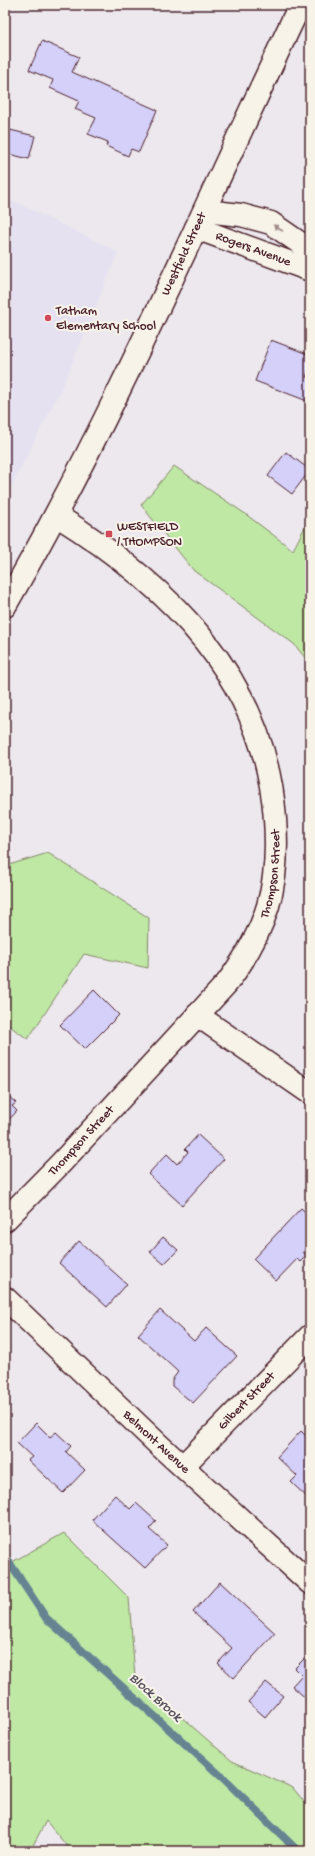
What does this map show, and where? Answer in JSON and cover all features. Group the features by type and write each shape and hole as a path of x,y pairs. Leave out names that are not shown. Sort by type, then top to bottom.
{"street":[{"name":"Westfield Street","path":"5,606 56,515 102,426 201,219 243,125 300,5"},
{"name":"Rogers Avenue","path":"201,219 241,215 271,224 310,250"},
{"name":"Rogers Avenue","path":"201,219 310,270"},
{"name":"Thompson Street","path":"5,1220 61,1163 227,983 244,961 263,925 269,906 274,872 276,828 271,783 266,756 251,715 241,694 216,656 187,620 147,580 122,560 56,515"},
{"path":"197,1015 310,1093"},
{"name":"Belmont Avenue","path":"5,1298 183,1466 310,1583"},
{"name":"Gilbert Street","path":"183,1466 310,1336"}],"shaded area":[{"name":"Tatham Elementary School","path":"5,197 118,252 64,383 5,498"}],"green space":[{"path":"174,466 244,513 293,550 310,517 310,664 294,644 194,571 141,505"},
{"path":"48,853 149,918 148,968 84,954 28,1039 5,1023 5,860 9,865"},
{"path":"64,1533 129,1598 135,1677 232,1761 293,1788 310,1809 310,1851 71,1851 46,1821 30,1851 5,1851 5,1566"}],"building":[{"path":"42,41 79,57 72,72 157,110 139,152 131,149 128,156 106,146 108,142 88,134 96,118 75,109 79,101 50,88 53,80 29,70"},
{"path":"10,130 35,136 29,159 5,153"},
{"path":"271,340 310,355 310,367 306,377 310,378 310,402 255,381"},
{"path":"286,452 310,470 292,494 268,476"},
{"path":"94,990 119,1015 85,1049 60,1025"},
{"path":"5,1093 16,1103 12,1106 17,1111 5,1124"},
{"path":"198,1135 224,1159 182,1205 148,1174 167,1154 177,1164 188,1152 185,1149"},
{"path":"301,1208 310,1216 310,1244 303,1252 307,1255 300,1262 297,1259 276,1281 253,1259"},
{"path":"163,1237 178,1250 164,1264 150,1252"},
{"path":"79,1241 127,1284 107,1307 59,1263"},
{"path":"160,1310 194,1341 206,1328 237,1356 193,1403 172,1386 172,1380 178,1372 138,1335"},
{"path":"36,1423 50,1437 56,1432 71,1446 66,1452 85,1470 63,1493 28,1460 32,1457 17,1443"},
{"path":"301,1431 310,1440 310,1500 291,1482 297,1476 277,1457"},
{"path":"115,1495 130,1509 136,1503 156,1521 149,1529 167,1545 145,1568 92,1520"},
{"path":"220,1582 275,1633 234,1678 218,1663 232,1648 193,1612"},
{"path":"306,1657 310,1661 310,1702 292,1686 302,1675 295,1668"},
{"path":"266,1682 283,1696 265,1717 248,1702"}],"waterway":[{"name":"Block Brook","path":"5,1556 46,1618 223,1778 298,1851"}],"place":[{"name":"Tatham Elementary School","path":"48,318"},
{"name":"WESTFIELD / THOMPSON","path":"109,534"}]}
